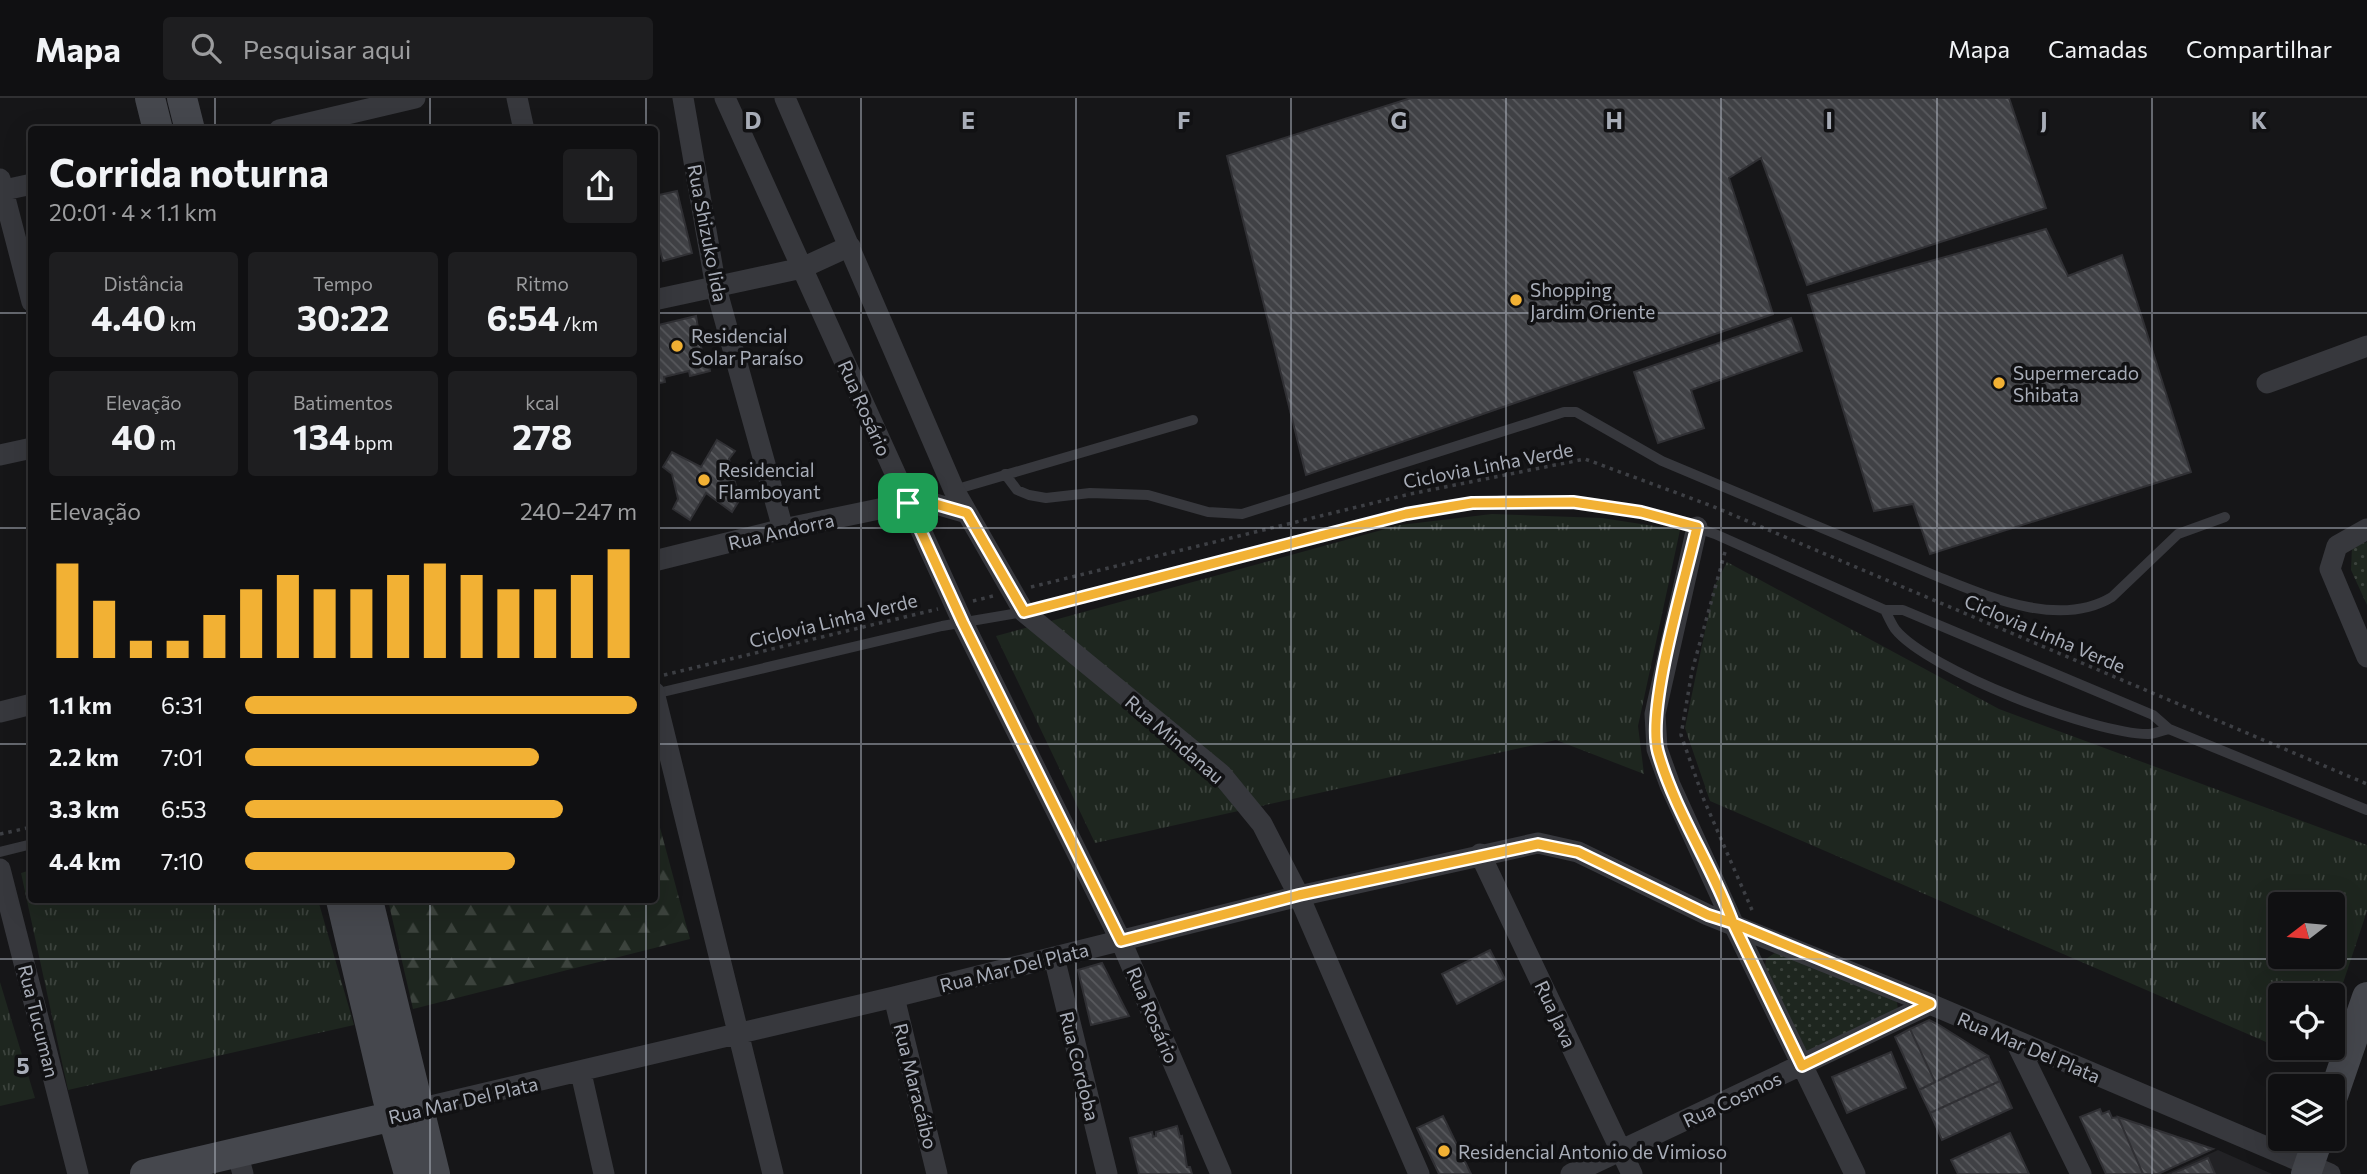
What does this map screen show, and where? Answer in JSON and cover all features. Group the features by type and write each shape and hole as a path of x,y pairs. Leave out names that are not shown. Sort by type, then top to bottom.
{"street":[{"path":"150,98 157,126"},
{"path":"182,98 189,126"},
{"path":"296,126 415,98"},
{"path":"517,98 523,126"},
{"name":"Rua Shizuko Iida","path":"683,98 716,288 783,528"},
{"name":"Rua Rosário","path":"725,98 959,614 1121,941 1221,1174"},
{"name":"Rua Mindanau","path":"785,98 954,490 1024,612 1221,774 1262,824 1299,895 1419,1174"},
{"path":"28,184 1,187 28,287"},
{"path":"658,299 802,268 849,246"},
{"path":"2267,383 2367,346"},
{"path":"0,455 28,449"},
{"name":"Rua Andorra","path":"658,560 783,528 908,503 925,501 967,513"},
{"path":"1697,527 1654,714 1657,749 1670,785 1733,923 1854,1174"},
{"path":"2367,529 2337,546 2330,569 2367,657"},
{"path":"0,712 28,705"},
{"path":"658,705 773,1174"},
{"name":"Rua Mar Del Plata","path":"145,1174 240,1163 406,1113 894,997 1299,895 1480,854 1538,844 1578,852 1708,915 1930,1004 2017,1044 2316,1163"},
{"name":"Rua Java","path":"1480,854 1632,1174"},
{"name":"Rua Tucuman","path":"0,869 78,1174"},
{"path":"342,903 406,1113 435,1174"},
{"path":"369,903 406,1113 409,1174"},
{"name":"Rua Cordoba","path":"1054,957 1107,1174"},
{"name":"Rua Maracáibo","path":"894,997 937,1174"},
{"path":"2341,1074 2367,997"},
{"name":"Rua Cosmos","path":"1572,1174 1930,1004"},
{"path":"2017,1044 2081,1174"},
{"path":"580,1073 604,1174"}],"lane":[{"path":"1005,474 1017,490 1046,498 1090,493 1147,495 1208,512 1242,514 1564,412 1576,412 1662,461 1941,578 1982,594 2063,611 2099,605 2112,597 2178,534 2225,517"},
{"path":"954,490 1193,420"},
{"path":"658,692 959,614 1024,612 1406,514 1472,503 1573,502 1641,512 1697,527 1885,610 1903,610 2153,715 2169,729 2367,810"},
{"path":"1885,610 1896,631 1923,649 2012,697 2045,710 2114,728 2149,734 2169,729"},
{"path":"0,852 28,845"}],"path":[{"name":"Ciclovia Linha Verde","path":"658,676 959,614 1012,591 1410,494 1585,459 1712,506 2367,784"},
{"path":"1728,540 1692,671 1681,735 1704,800 1752,910"},
{"path":"0,834 28,828"}],"shaded area":[{"path":"2218,1150 2272,1174 2166,1174"}],"green space":[{"path":"1492,514 1602,518 1680,530 1638,726 1644,774 1556,740 1095,843 996,636 1400,525"},
{"path":"2367,542 2367,605 2351,570 2352,547"},
{"path":"1727,562 1999,709 2367,845 2367,911 2343,983 2268,983 2268,1043 1710,801 1685,728 1714,587"},
{"path":"658,820 690,939 413,1009 389,903 658,903"},
{"path":"28,871 28,903 319,903 354,1025 68,1090 21,873"},
{"path":"1779,950 1897,1002 1898,1010 1807,1054 1765,967 1766,959"},
{"path":"0,982 35,1098 0,1106"}],"building":[{"name":"Shopping Jardim Oriente","path":"1411,98 2009,98 2046,208 1807,285 1761,158 1729,178 1773,314 1306,475 1227,156"},
{"path":"677,191 692,253 663,261 658,244 658,195"},
{"name":"Supermercado Shibata","path":"2046,229 2068,276 2122,255 2191,472 1930,554 1913,504 1874,511 1808,295"},
{"name":"Residencial Solar Paraíso","path":"696,316 703,358 707,357 710,371 690,376 689,371 664,377 665,382 658,383 658,325"},
{"path":"1791,318 1802,351 1691,390 1704,428 1658,443 1634,372"},
{"name":"Residencial Flamboyant","path":"717,440 735,451 729,459 736,486 745,491 732,512 706,493 690,520 673,509 678,499 672,474 663,467 672,452 701,467"},
{"path":"1490,950 1505,979 1457,1004 1442,974"},
{"path":"1102,963 1129,1016 1091,1025 1078,970"},
{"path":"1929,1020 1988,1056 1935,1082 1910,1029"},
{"path":"1910,1029 1935,1082 1919,1090 1895,1037"},
{"path":"1891,1052 1906,1088 1847,1113 1832,1077"},
{"path":"1988,1056 2000,1081 1930,1113 1919,1090"},
{"path":"2000,1081 2012,1108 1942,1140 1930,1113"},
{"path":"2100,1109 2102,1114 2109,1111 2112,1118 2118,1117 2143,1174 2106,1174 2080,1117"},
{"name":"Residencial Antonio de Vimioso","path":"1443,1116 1471,1174 1439,1174 1417,1128"},
{"path":"2118,1117 2213,1149 2158,1174 2143,1174"},
{"path":"1177,1126 1180,1137 1182,1136 1187,1167 1190,1167 1192,1174 1139,1174 1130,1138 1152,1132 1153,1137 1156,1132"},
{"path":"2010,1133 2029,1174 1958,1174 1951,1160"},
{"path":"2208,1158 2215,1174 2172,1174"}],"place":[{"name":"Shopping Jardim Oriente","path":"1516,300"},
{"name":"Residencial Solar Paraíso","path":"677,346"},
{"name":"Supermercado Shibata","path":"1999,383"},
{"name":"Residencial Flamboyant","path":"704,480"},
{"name":"Residencial Antonio de Vimioso","path":"1444,1151"}],"route":[{"path":"908,503 925,501 967,513 1024,612 1438,507 1505,500 1573,502 1641,512 1697,527 1654,714 1657,749 1670,785 1733,923 1930,1004 1802,1066 1733,923 1708,915 1578,852 1538,844 1480,854 1299,895 1121,941 963,623 908,503"}]}
